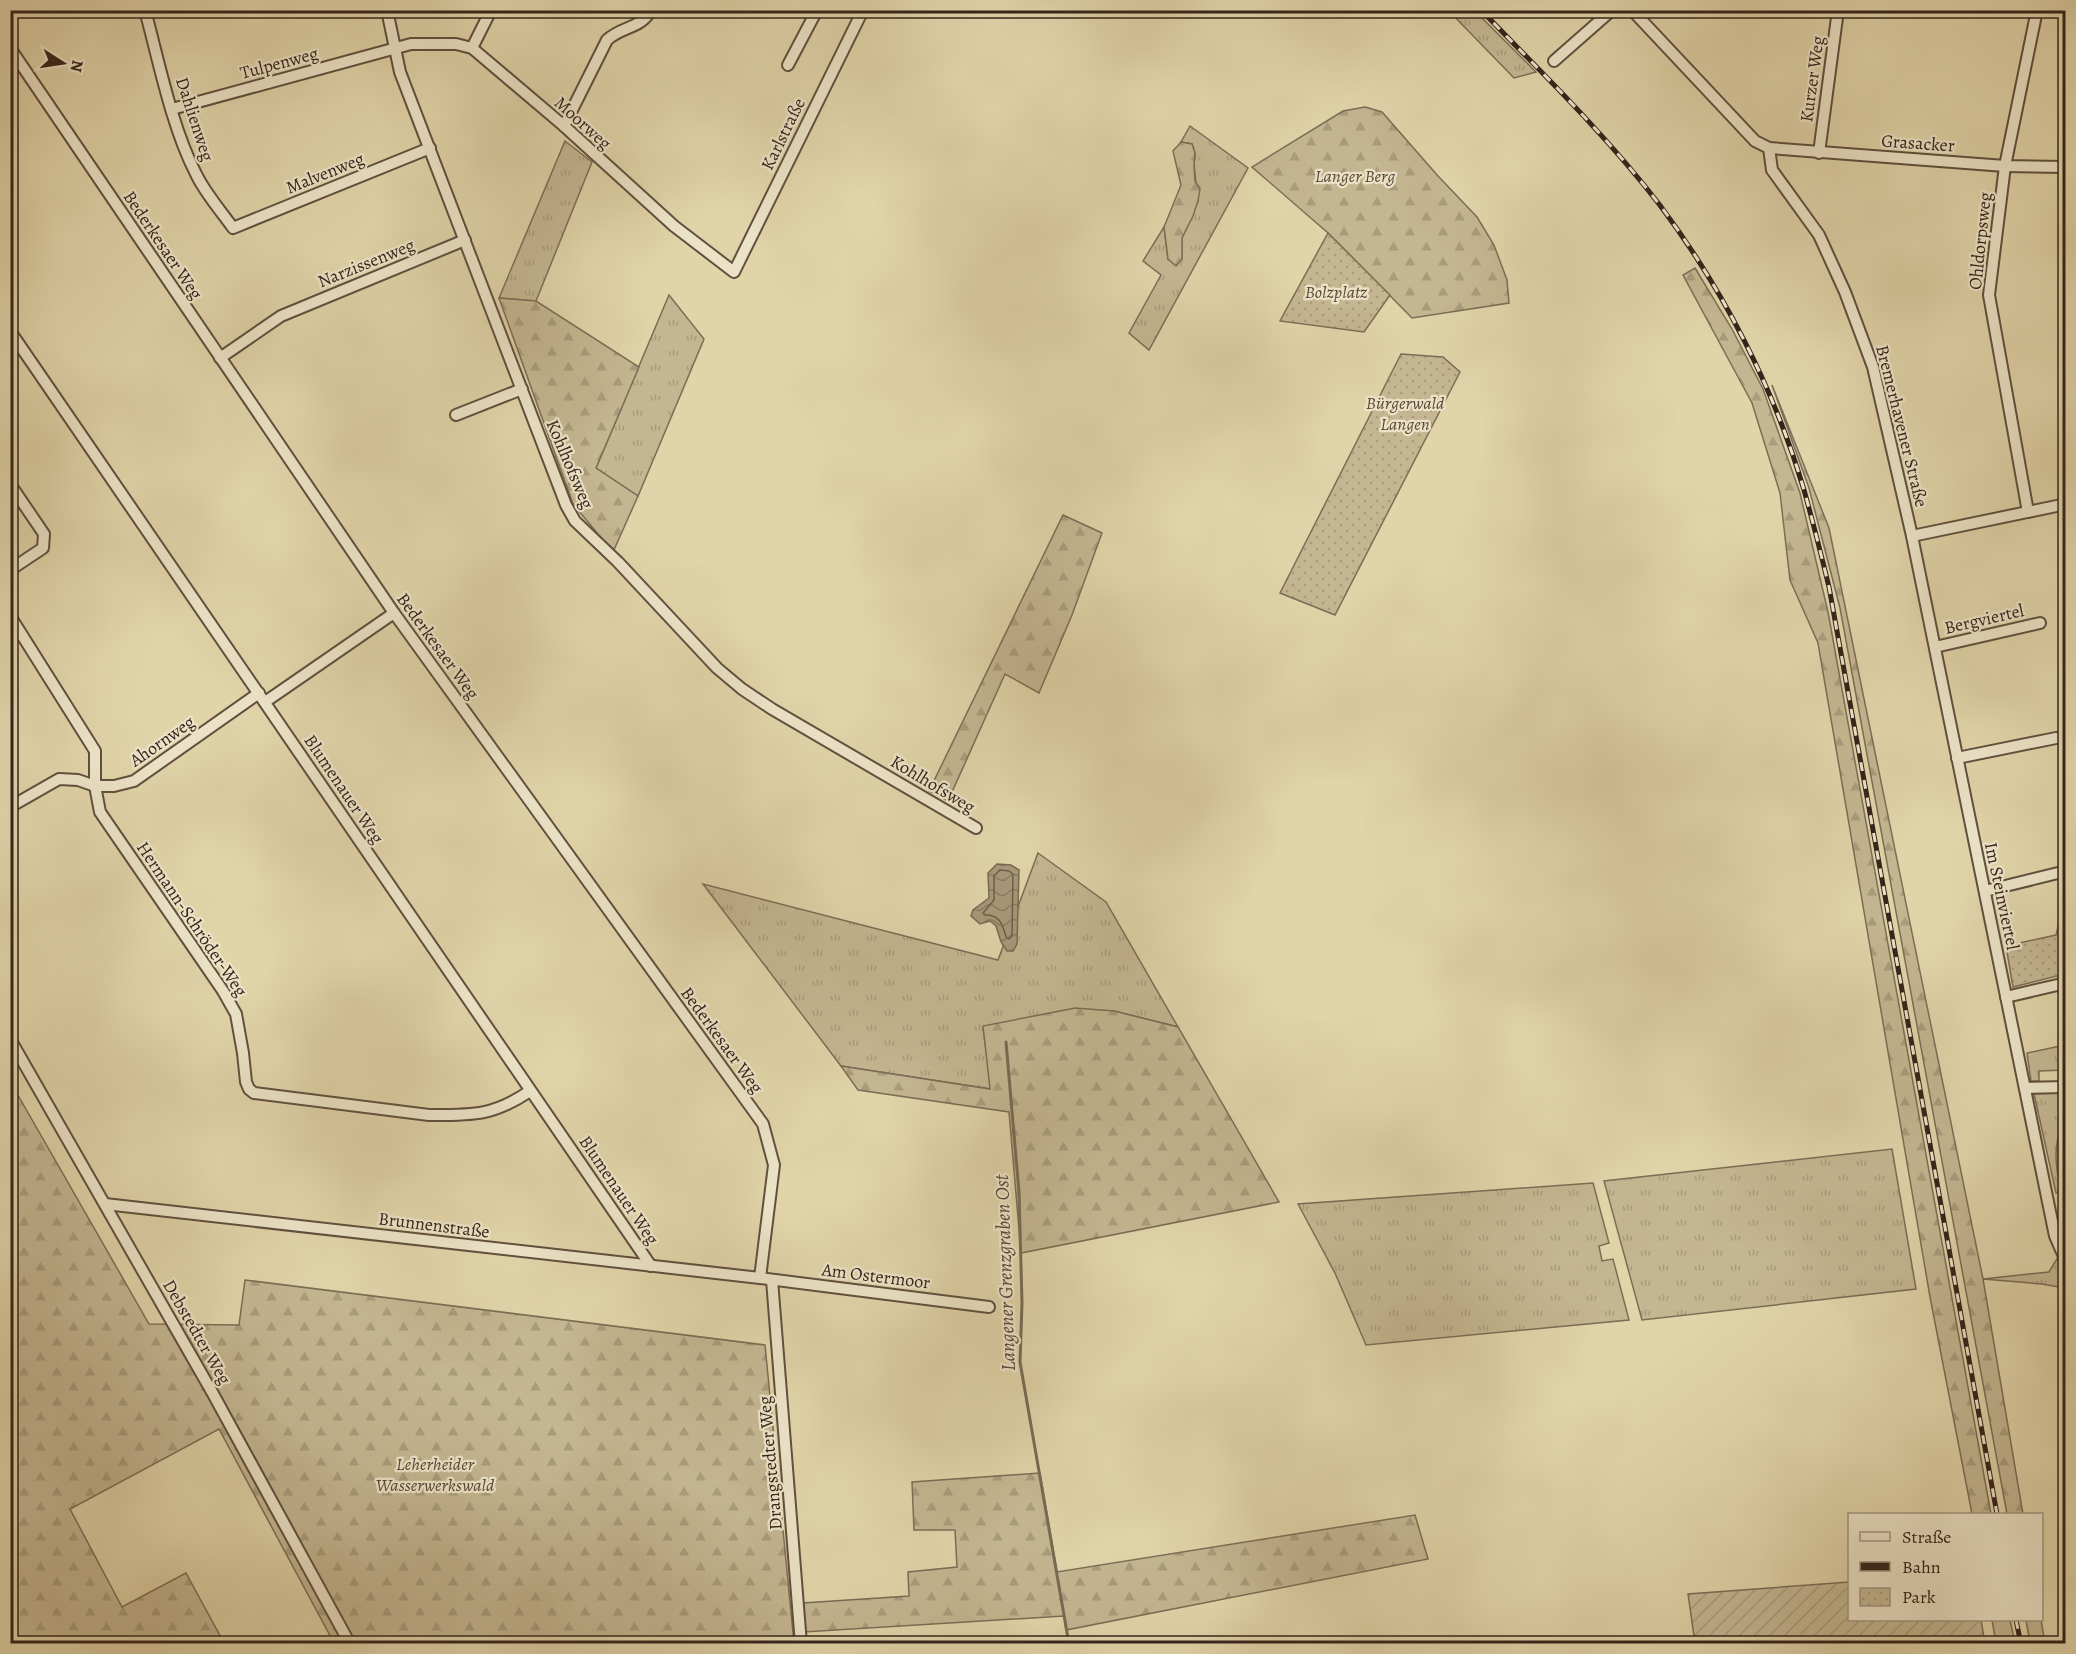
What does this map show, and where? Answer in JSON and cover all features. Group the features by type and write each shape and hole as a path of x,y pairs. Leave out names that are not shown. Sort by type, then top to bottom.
{"street":[{"name":"Dahlienweg","path":"145,10 172,109 189,160 197,178 233,228"},
{"name":"Kohlhofsweg","path":"387,10 400,72 566,505 575,521 618,562 717,668 742,688 772,709 976,828"},
{"path":"394,50 411,44 456,44 472,48 491,10"},
{"path":"564,126 607,40 615,32 641,23 651,10"},
{"path":"788,65 817,10"},
{"name":"Karlstraße","path":"734,272 863,10"},
{"path":"1554,61 1612,10"},
{"path":"1632,10 1755,141 1769,148"},
{"name":"Kurzer Weg","path":"1819,153 1838,10"},
{"name":"Ohldorpsweg","path":"2028,512 1989,295 2005,166 2037,10"},
{"name":"Bederkesaer Weg","path":"10,48 394,613 763,1124 774,1165 760,1278"},
{"name":"Moorweg","path":"472,48 564,126 674,226 734,272"},
{"name":"Tulpenweg","path":"172,109 394,50"},
{"name":"Malvenweg","path":"233,228 430,148"},
{"name":"Grasacker","path":"1769,148 2005,166 2066,166"},
{"name":"Bremerhavener Straße","path":"1769,148 1772,170 1819,235 1845,292 1873,367 1912,536"},
{"name":"Narzissenweg","path":"220,358 281,316 465,240"},
{"name":"Blumenauer Weg","path":"10,331 651,1266"},
{"path":"456,415 522,389"},
{"path":"10,484 44,534 45,542 43,548 10,570"},
{"path":"1912,536 2066,504"},
{"name":"Im Steinviertel","path":"1912,536 2055,1236 2066,1261"},
{"name":"Ahornweg","path":"10,807 59,779 78,780 95,786 114,786 134,781 394,613"},
{"name":"Hermann-Schröder-Weg","path":"10,616 95,751 95,786 100,812 223,991 236,1014 249,1089 254,1093 429,1115 485,1113 508,1105 531,1091"},
{"name":"Bergviertel","path":"1935,647 2040,623"},
{"path":"1958,758 2056,738"},
{"path":"1985,891 2058,873"},
{"path":"2006,997 2066,983"},
{"name":"Debstedter Weg","path":"10,1039 213,1392 350,1644"},
{"path":"2025,1088 2066,1087"},
{"name":"Brunnenstraße","path":"105,1204 760,1278"},
{"name":"Am Ostermoor","path":"760,1278 989,1307"},
{"name":"Drangstedter Weg","path":"772,1280 801,1644"}],"green space":[{"path":"1449,11 1475,11 1536,72 1514,78"},
{"name":"Langer Berg","path":"1365,107 1382,112 1477,217 1494,245 1507,280 1509,303 1412,318 1328,233 1252,167 1343,111"},
{"path":"1190,126 1248,168 1149,350 1129,333 1161,275 1143,261 1164,227 1168,259 1182,259 1182,238 1198,201 1195,153 1192,144 1181,142"},
{"path":"565,141 592,162 536,301 499,298"},
{"path":"1181,142 1192,144 1195,153 1195,181 1200,189 1193,216 1182,238 1182,259 1176,266 1168,259 1164,227 1181,185 1173,151"},
{"name":"Bolzplatz","path":"1328,233 1390,295 1364,332 1280,321"},
{"path":"1695,268 1732,329 1763,389 1800,493 1828,612 1991,1513 1972,1513 1930,1297 1818,643 1790,580 1780,493 1752,403 1683,275"},
{"path":"669,295 704,339 638,496 596,468"},
{"path":"499,298 536,301 639,367 596,468 638,496 613,552 573,504"},
{"name":"Bürgerwald Langen","path":"1401,354 1443,357 1460,372 1335,615 1280,593"},
{"path":"1772,385 1829,528 1983,1279 2023,1513 2007,1513 1840,608 1809,488"},
{"path":"1063,515 1102,533 1072,615 1039,693 1005,674 948,801 929,791"},
{"path":"1038,853 1106,902 1178,1027 1114,1011 983,1027 991,1089 841,1066 703,884 998,960"},
{"path":"2065,899 2065,974 2013,987 2006,946 2056,935"},
{"path":"1075,1008 1114,1011 1178,1027 1279,1202 1021,1253 1009,1112 858,1090 841,1066 990,1089 983,1026"},
{"path":"2065,1045 2065,1070 2039,1071 2039,1081 2031,1081 2027,1053"},
{"name":"Leherheider Wasserwerkswald","path":"11,1083 149,1324 239,1325 245,1280 765,1345 794,1643 334,1643 219,1429 70,1509 122,1607 186,1573 224,1643 11,1643 10,1155 13,1154 10,1149"},
{"path":"2040,1091 2065,1091 2065,1118 2058,1175 2065,1179 2065,1192 2056,1193 2034,1094"},
{"path":"2065,1118 2065,1179 2058,1175 2056,1153"},
{"path":"1892,1149 1916,1289 1642,1320 1604,1181"},
{"path":"1593,1183 1609,1243 1599,1246 1602,1261 1613,1259 1629,1320 1366,1345 1335,1273 1298,1204"},
{"path":"2057,1259 2065,1273 2065,1288 1983,1279 2049,1272"},
{"path":"1040,1473 1057,1572 1415,1515 1428,1559 1066,1630 1064,1616 804,1632 803,1603 909,1596 908,1572 957,1567 955,1530 914,1530 912,1482"},
{"path":"1848,1582 1848,1621 1981,1621 1985,1643 1695,1643 1688,1594"},
{"path":"1992,1621 2010,1621 2015,1643 1996,1643"},
{"path":"2026,1621 2041,1621 2045,1643 2030,1643"}],"water":[{"path":"997,864 1011,865 1019,870 1017,944 1013,951 1007,951 1001,942 996,926 990,921 980,924 971,916 973,910 989,898 988,873"}],"waterway":[{"name":"Langener Grenzgraben Ost","path":"1006,1042 1019,1192 1022,1303 1020,1362 1069,1644"}],"railway":[{"path":"1481,10 1573,105 1639,178 1659,204 1725,305 1762,377 1792,452 1829,587 1997,1513"},
{"path":"2016,1621 2021,1644"}]}
